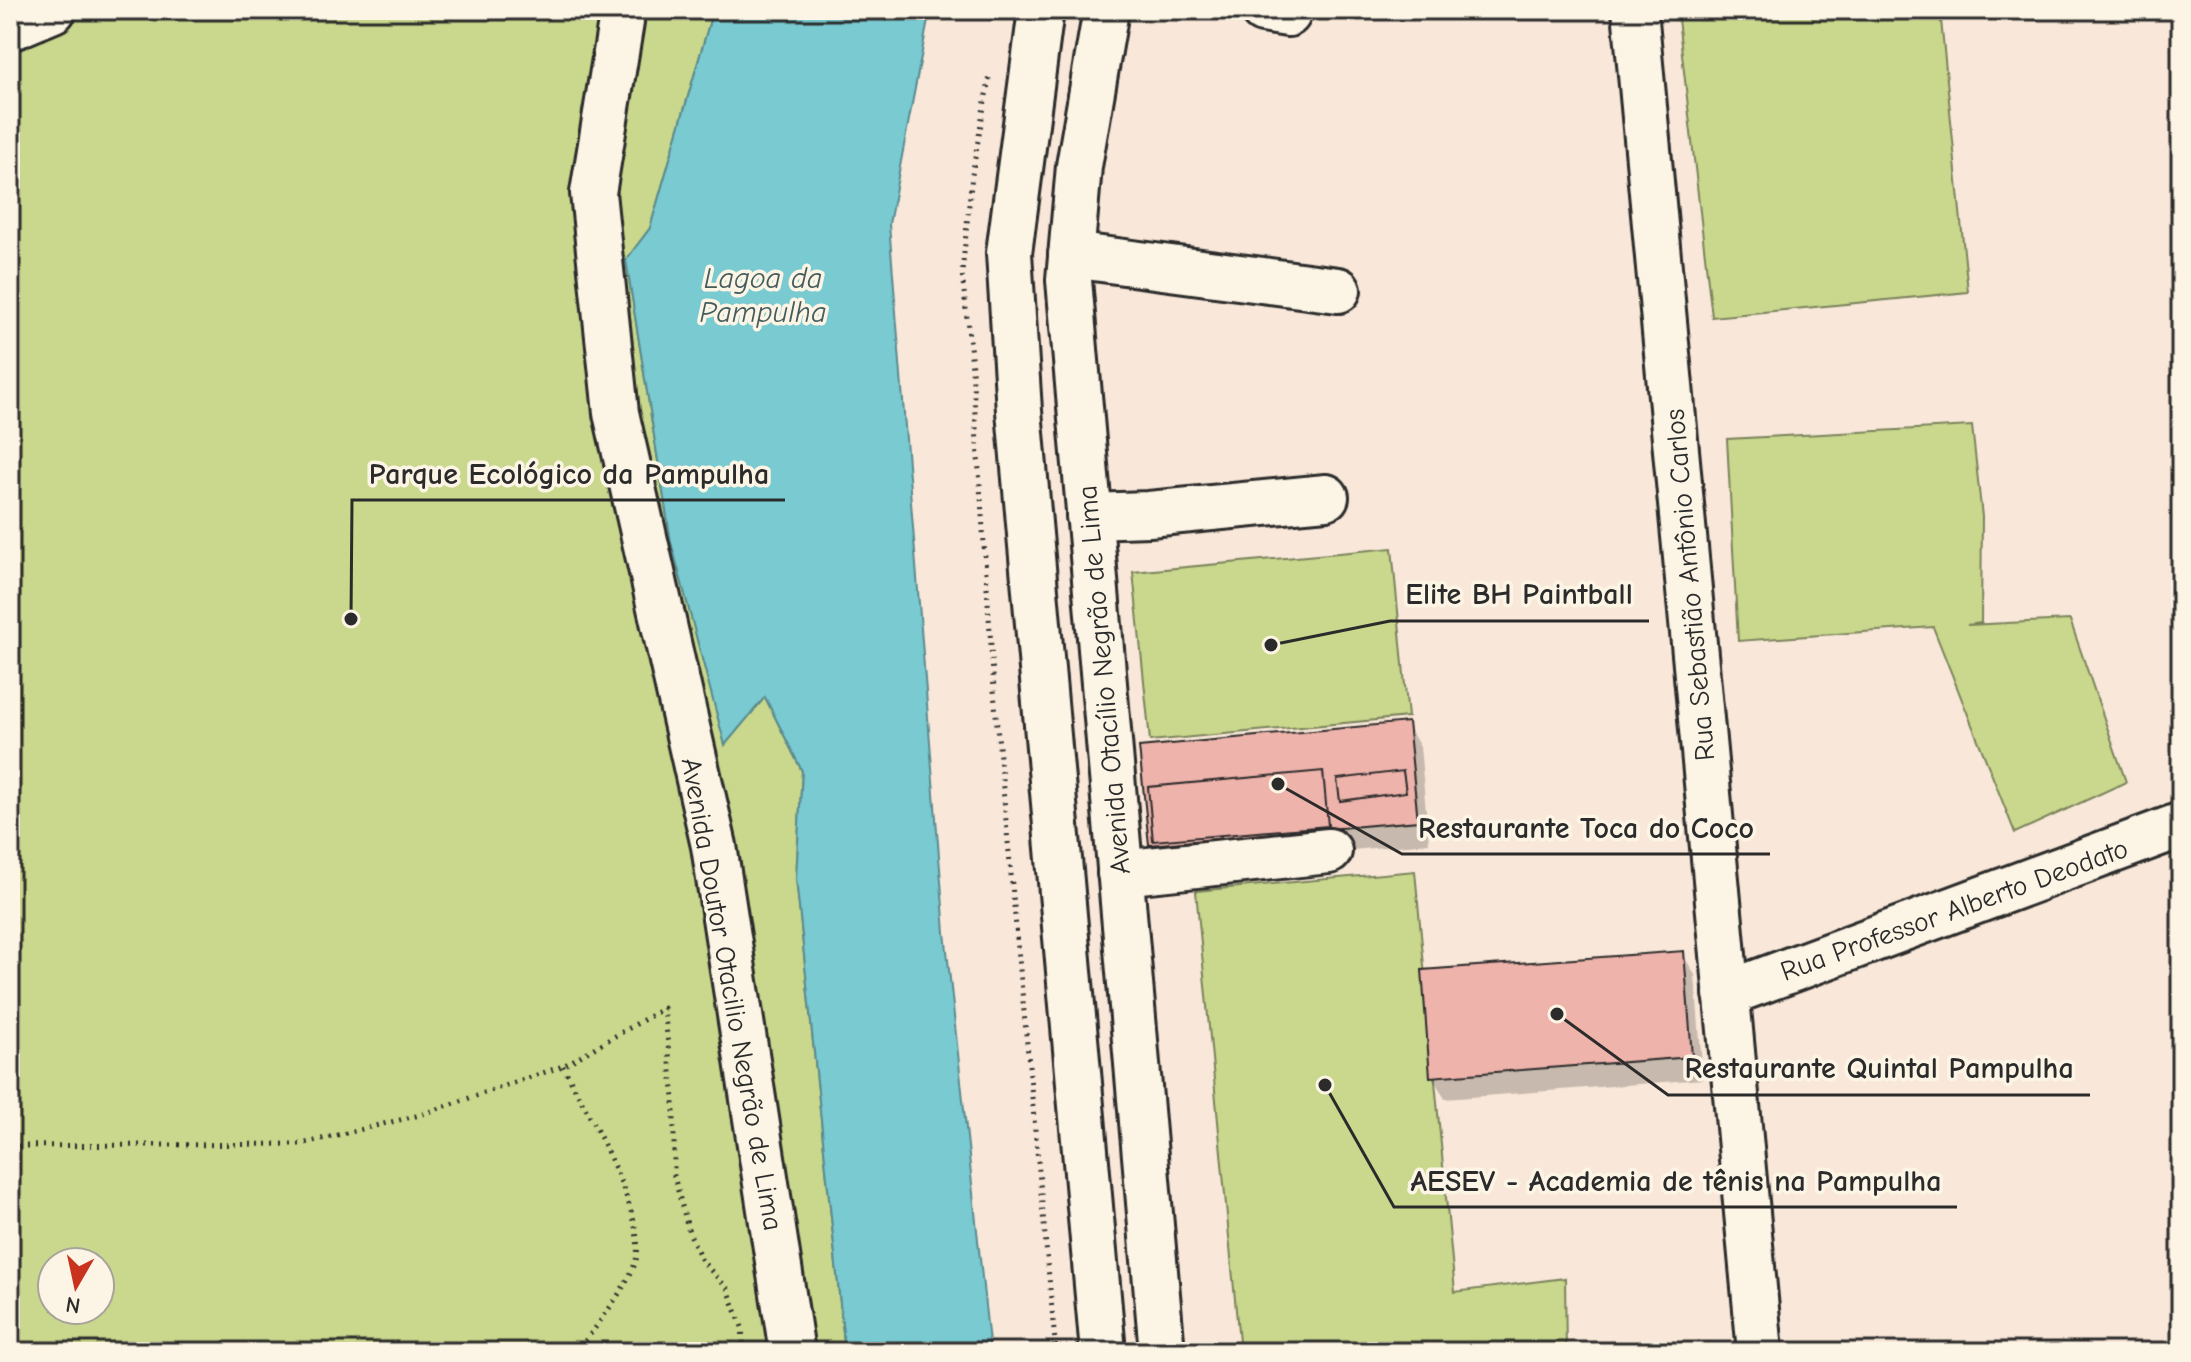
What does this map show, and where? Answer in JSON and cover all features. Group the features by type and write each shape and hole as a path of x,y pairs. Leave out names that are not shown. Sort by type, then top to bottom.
{"street":[{"path":"10,28 53,10"},
{"path":"1041,10 1009,253 1019,411 1103,1352"},
{"name":"Avenida Otacílio Negrão de Lima","path":"1106,10 1079,166 1069,280 1162,1352"},
{"name":"Rua Sebastião Antônio Carlos","path":"1635,10 1760,1352"},
{"name":"Avenida Doutor Otacilio Negrão de Lima","path":"624,14 593,193 616,413 714,846 792,1352"},
{"path":"1071,255 1338,290"},
{"path":"1089,516 1149,514 1326,497"},
{"name":"Rua Professor Alberto Deodato","path":"1726,994 2181,825"},
{"path":"1120,873 1329,851"}],"path":[{"path":"10,1146 301,1144 420,1115 563,1066 664,1008 674,1099 674,1176 689,1232 702,1261 728,1289 742,1327 744,1352"},
{"path":"563,1066 618,1170 633,1226 636,1259 591,1336 575,1352"}],"green space":[{"path":"10,10 713,10 650,228 626,260 671,542 725,744 765,697 802,771 796,878 845,1352 10,1352"},
{"path":"1677,10 1940,10 1968,292 1712,317"},
{"path":"1972,426 1982,517 1981,623 1967,625 2070,620 2126,782 2015,833 1933,627 1738,641 1727,439"},
{"path":"1392,548 1408,717 1150,741 1133,572"},
{"path":"1415,871 1455,1292 1565,1278 1566,1352 1240,1352 1196,891"}],"water":[{"name":"Lagoa da Pampulha","path":"713,10 930,10 889,224 945,932 990,1352 845,1352 796,878 802,771 765,697 725,745 671,542 626,260 650,228"}],"building":[{"path":"1408,722 1418,821 1149,845 1139,747"},
{"path":"1323,771 1328,826 1153,841 1148,787"},
{"path":"1403,771 1406,792 1340,801 1337,779"},
{"path":"1684,951 1692,1057 1430,1077 1422,970"}],"place":[{"name":"Parque Ecológico da Pampulha","path":"351,619"},
{"name":"Elite BH Paintball","path":"1271,645"},
{"name":"Restaurante Toca do Coco","path":"1278,784"},
{"name":"Restaurante Quintal Pampulha","path":"1557,1014"},
{"name":"AESEV - Academia de tênis na Pampulha","path":"1325,1085"}]}
